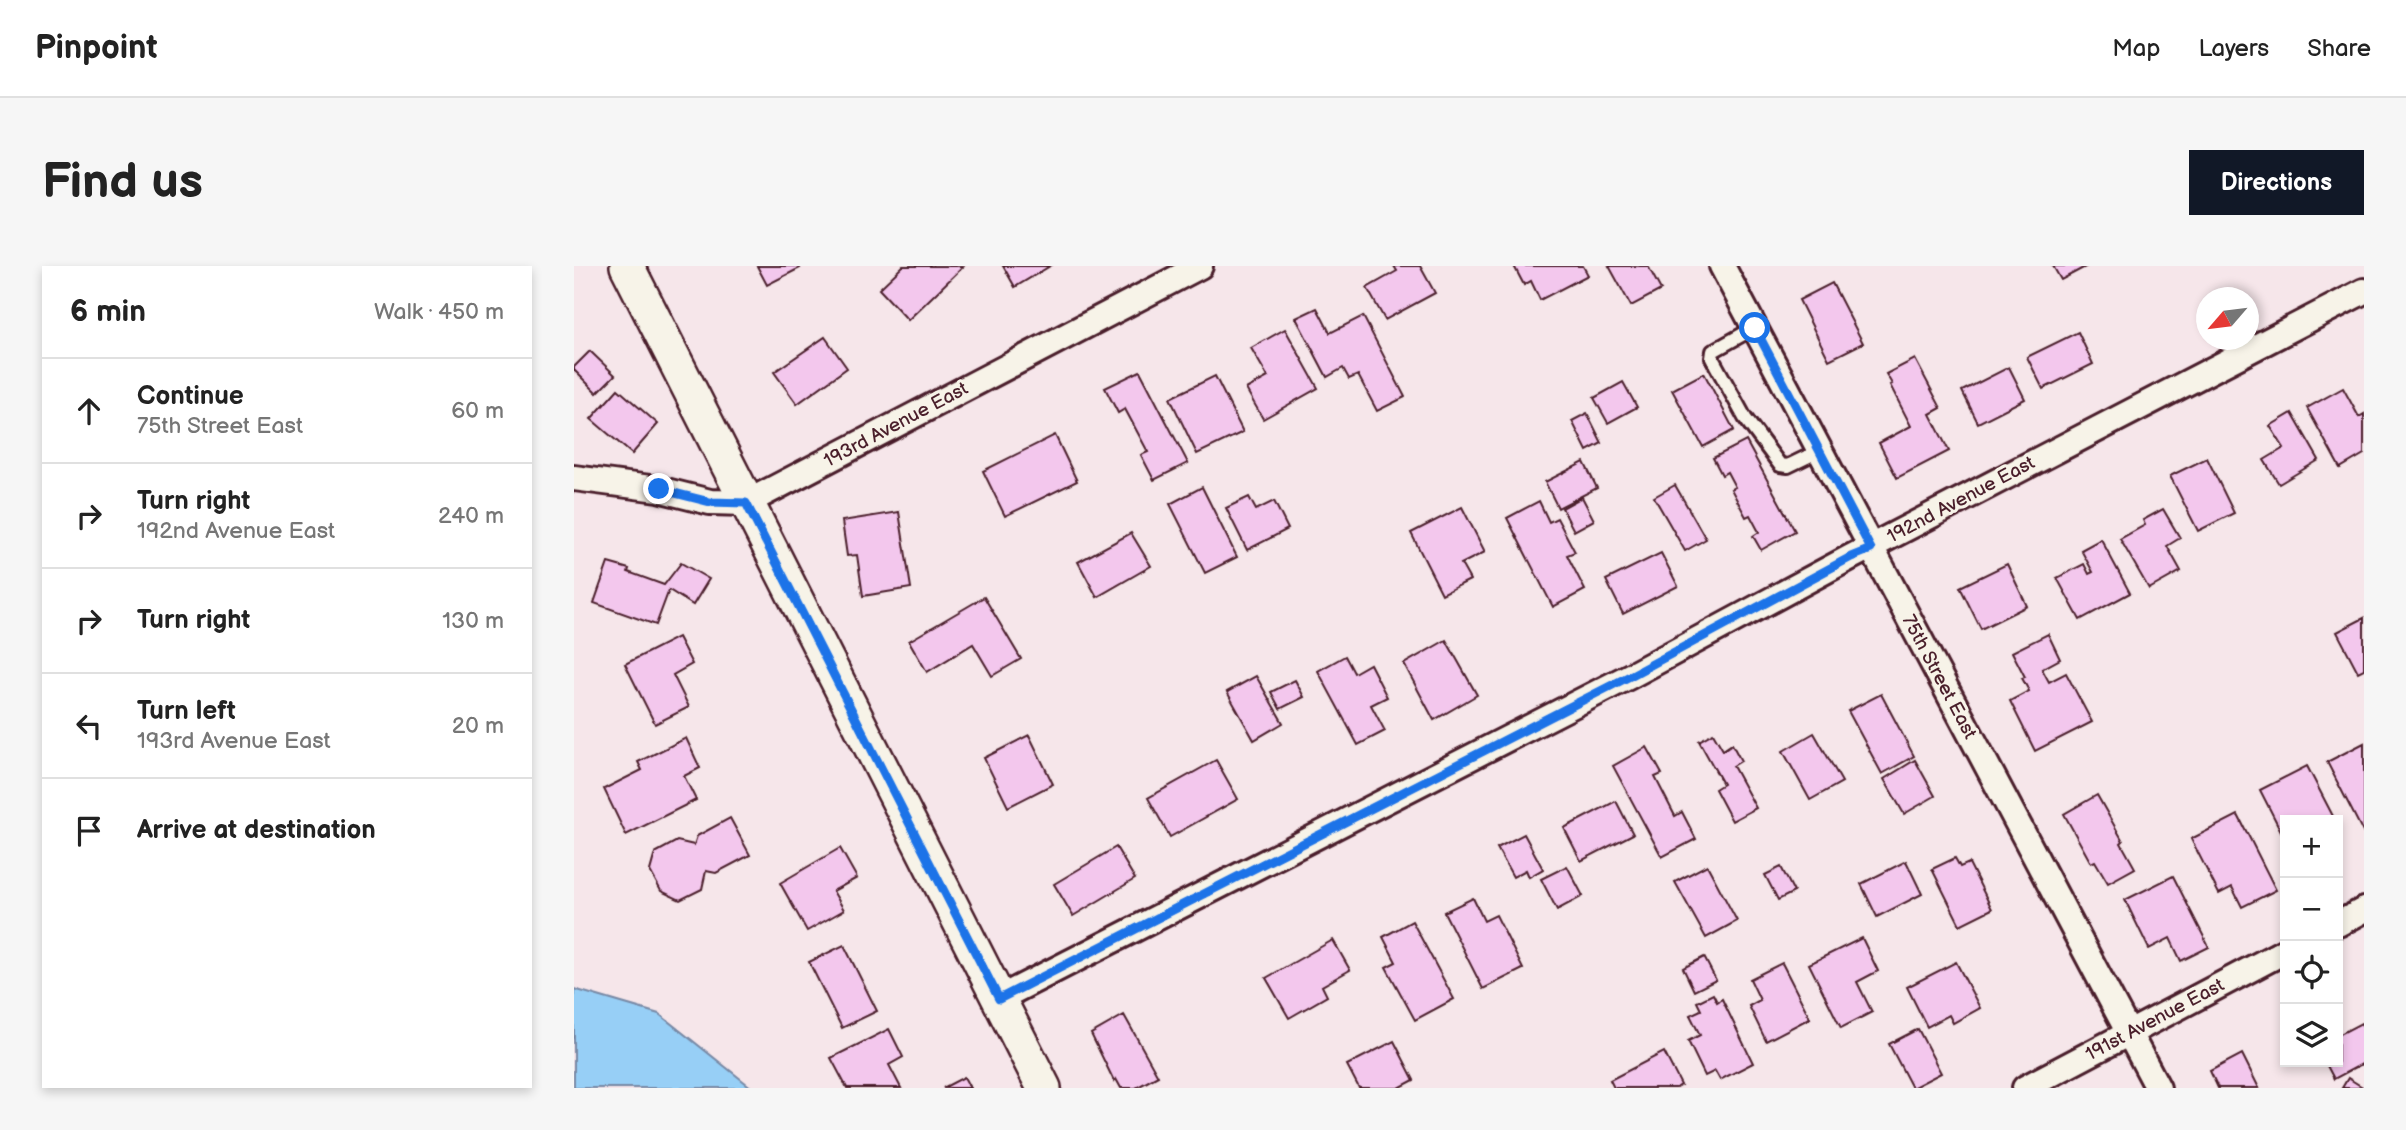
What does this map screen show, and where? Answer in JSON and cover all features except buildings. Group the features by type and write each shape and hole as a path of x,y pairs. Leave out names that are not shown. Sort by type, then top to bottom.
{"street":[{"path":"627,266 1044,1088"},
{"name":"193rd Avenue East","path":"574,478 659,489 710,502 746,503 1200,266"},
{"name":"75th Street East","path":"1722,266 2158,1088"},
{"name":"192nd Avenue East","path":"999,999 1630,676 1851,557 1871,549 2364,291"},
{"path":"2343,920 2364,910"},
{"name":"191st Avenue East","path":"2025,1088 2280,954"}],"lane":[{"path":"1755,328 1713,351 1712,358 1745,418 1780,465 1788,466 1819,451"}],"water":[{"path":"574,989 659,1014 752,1088 574,1088"}],"route":[{"path":"659,489 710,502 746,503 999,999 1630,676 1851,557 1871,549 1755,328"}]}
